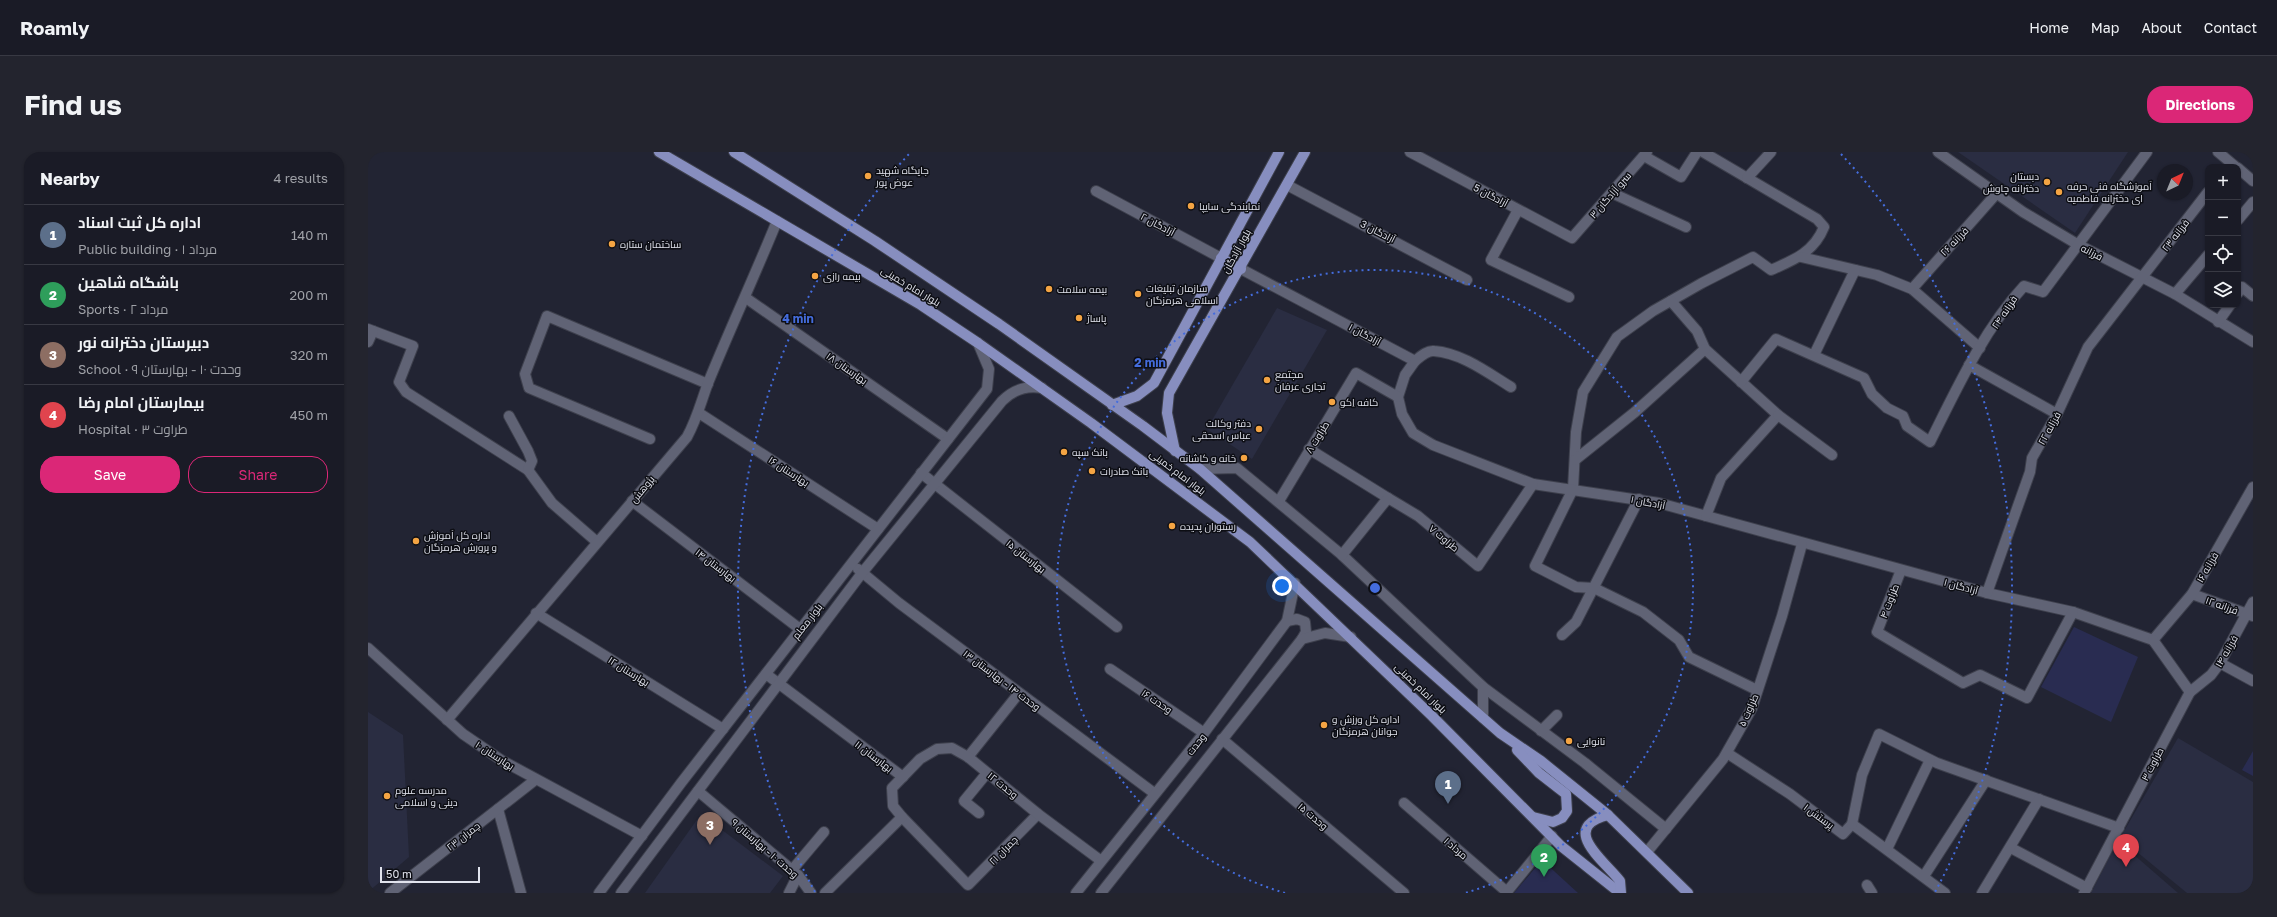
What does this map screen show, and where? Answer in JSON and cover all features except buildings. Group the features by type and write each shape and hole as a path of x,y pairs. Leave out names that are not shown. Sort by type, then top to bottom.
{"main road":[{"name":"بلوار امام خمینی","path":"659,152 921,305 1042,388 1250,542 1351,637 1552,836 1620,893"},
{"name":"بلوار امام خمینی","path":"734,152 875,241 999,324 1200,469 1500,733 1541,761 1608,814 1688,893"},
{"name":"بلوار آزادگان","path":"1112,405 1137,396 1154,383 1279,152"},
{"name":"بلوار آزادگان","path":"1175,451 1167,413 1169,394 1241,269 1305,152"},
{"path":"1221,258 1241,269"},
{"path":"1500,733 1539,773 1566,794 1567,811 1562,818 1553,822 1532,816"},
{"path":"1608,814 1597,818 1590,823 1585,835 1586,843 1620,881 1620,893"}],"street":[{"name":"آزادگان 5","path":"1410,152 1572,238"},
{"path":"1645,154 1681,177 1697,152"},
{"path":"1703,152 1817,219 1824,228 1814,246 1801,257 1771,270 1753,257 1702,283 1671,301 1617,337 1599,363 1583,392 1576,432 1573,488 1535,566 1576,587 1594,588 1643,612 1679,640 1688,657 1757,690"},
{"path":"1747,178 1771,152"},
{"name":"فرزانه","path":"1938,152 2023,212 2077,244 2175,294 2218,322 2253,342"},
{"path":"2077,244 2147,152"},
{"path":"2218,152 2231,164"},
{"name":"سرو آزادگان ۳","path":"1572,238 1645,154"},
{"path":"2241,172 2253,181"},
{"name":"آزادگان 3","path":"1287,185 1468,280"},
{"name":"آزادگان ۲","path":"1096,191 1221,258"},
{"path":"1612,193 1686,227"},
{"name":"فرزانه ۲۶","path":"1912,289 1997,193"},
{"name":"فرزانه ۲۳","path":"2142,277 2205,196"},
{"path":"2241,216 2253,202"},
{"path":"1518,210 1491,260 1569,297"},
{"name":"پژوهش","path":"447,720 686,437 699,413 708,384 746,298 777,221"},
{"name":"فرزانه ۲۴","path":"1814,355 1864,378 1872,394 1882,404 1902,416 1907,426 1930,442 1969,365 2020,291 2024,286 2043,292 2077,244"},
{"path":"1801,257 1877,275 1912,289 1980,348"},
{"path":"2175,294 2205,259"},
{"name":"آزادگان ۱","path":"1241,269 1415,361"},
{"path":"1742,382 1776,338 1814,355 1855,270"},
{"name":"فرزانه ۲۲","path":"1987,594 2030,472 2032,458 2057,414 2088,347 2142,277"},
{"path":"2241,288 2242,286 2253,296"},
{"name":"بهارستان ۱۸","path":"746,298 948,439"},
{"path":"1671,301 1697,331 1702,340 1704,350 1778,415 1832,455"},
{"path":"2218,322 2228,308"},
{"path":"650,439 529,388 525,374 547,316 708,384"},
{"path":"368,342 370,330 414,346 399,382 406,392 528,470 552,503 597,542"},
{"name":"بلوار معلم","path":"599,893 656,816 987,389 989,369 978,343"},
{"path":"1575,460 1635,412 1704,350"},
{"path":"1398,397 1405,375 1415,361 1433,351 1466,360 1511,387"},
{"path":"1969,365 2057,414"},
{"name":"طراوت ۸","path":"1279,501 1356,373 1398,397"},
{"name":"بلوار معلم","path":"621,893 862,573 934,484 1010,394 1032,386 1042,388"},
{"name":"آزادگان ۱","path":"1398,397 1402,414 1413,433 1433,445 1533,484 1573,488 1659,503 1802,544 1987,594 2073,612 2153,640"},
{"name":"بهارستان ۱۶","path":"699,413 878,528"},
{"path":"1706,516 1721,478 1778,415"},
{"path":"509,416 528,450 532,461 528,470"},
{"path":"1309,449 1388,498 1342,555"},
{"path":"1200,469 1237,468 1279,501 1342,555 1483,687 1585,763 1666,830"},
{"name":"بهارستان ۱۵","path":"921,473 1117,627"},
{"name":"طراوت ۷","path":"1388,498 1418,516 1478,566 1533,484"},
{"name":"فرزانه ۱۶","path":"2153,640 2192,594 2253,487"},
{"path":"1562,635 1576,622 1639,500"},
{"name":"بهارستان ۱۴","path":"632,502 800,629"},
{"name":"طراوت ۵","path":"1647,852 1727,753 1752,708 1782,616 1802,544"},
{"name":"وحدت ۱۴ - بهارستان ۱۳","path":"851,564 899,603 1154,794"},
{"name":"طراوت ۴","path":"1901,570 1877,632 1963,684 1980,675 2028,698 2073,612"},
{"name":"وحدت","path":"1076,893 1100,860 1204,733 1287,621 1295,583"},
{"name":"فرزانه ۱۲","path":"2192,594 2250,615"},
{"name":"فرزانه ۱۴","path":"2190,692 2212,675 2250,615 2253,602"},
{"name":"بهارستان ۱۲","path":"536,613 723,729"},
{"path":"1287,621 1297,619 1305,622 1306,632 1302,639"},
{"path":"1302,639 1325,633 1351,637"},
{"name":"وحدت","path":"1101,893 1302,639"},
{"path":"2153,640 2190,692"},
{"name":"بهارستان ۱۰","path":"368,648 463,734 501,760 535,780 642,836"},
{"path":"2220,663 2253,681"},
{"name":"وحدت ۱۶","path":"1110,669 1204,733"},
{"name":"بهارستان ۱۱","path":"766,674 903,777 892,788 893,806 968,885"},
{"path":"1483,687 1483,718"},
{"name":"طراوت ۳","path":"2086,891 2190,692"},
{"path":"968,757 1019,693"},
{"path":"1541,731 1558,715"},
{"path":"1944,893 1924,876 1852,824 1862,775 1879,734 1930,760 2119,828"},
{"name":"وحدت ۱۵","path":"1222,739 1404,893"},
{"name":"وحدت ۱۲","path":"903,777 920,759 937,749 952,748 968,757 1038,814 1100,860"},
{"name":"پرستش ۱","path":"1727,753 1790,794 1843,834 1852,824"},
{"path":"1887,850 1930,760"},
{"path":"979,813 964,801 987,772"},
{"name":"چمران ۲۳","path":"390,893 535,780"},
{"path":"1924,876 1986,780"},
{"name":"وحدت ۱۰ - بهارستان ۹","path":"698,791 795,873 811,893"},
{"path":"1982,893 2039,799"},
{"name":"مرداد ۱","path":"1404,803 1507,892"},
{"path":"498,809 521,893"},
{"name":"چمران ۲۱","path":"968,885 1038,814"},
{"path":"656,816 671,827"},
{"path":"825,893 902,817"},
{"path":"789,893 795,873 824,832"},
{"path":"1507,892 1552,836"},
{"path":"2010,848 2086,891"}],"shaded area":[{"name":"آموزشگاه فنی حرفه ای دخترانه فاطمیه","path":"1958,152 2128,152 2075,233"},
{"name":"مجتمع تجاری عرفان","path":"1277,308 1327,330 1252,459 1207,429"},
{"path":"2074,627 2138,657 2111,722 2041,687"},
{"name":"مدرسه علوم دینی و اسلامی","path":"368,712 403,735 409,857 368,892"},
{"path":"2178,738 2253,782 2253,893 2187,893 2120,838"},
{"path":"2253,751 2253,776 2242,770"},
{"path":"701,814 783,876 770,893 645,893"},
{"path":"2118,841 2178,893 2091,893"},
{"path":"1542,860 1578,893 1514,893"}],"place":[{"name":"جایگاه شهید عوض پور","path":"868,176"},
{"name":"دبستان دخترانه چاوش","path":"2047,182"},
{"name":"آموزشگاه فنی حرفه ای دخترانه فاطمیه","path":"2059,192"},
{"name":"نمایندگی سایپا","path":"1191,206"},
{"name":"ساختمان ستاره","path":"612,244"},
{"name":"بیمه رازی","path":"815,276"},
{"name":"بیمه سلامت","path":"1049,289"},
{"name":"سازمان تبلیغات اسلامی هرمزگان","path":"1138,294"},
{"name":"پاساژ","path":"1079,318"},
{"name":"مجتمع تجاری عرفان","path":"1267,380"},
{"name":"کافه اِکو","path":"1332,402"},
{"name":"دفتر وکالت عباس اسحقی","path":"1259,429"},
{"name":"بانک سپه","path":"1064,452"},
{"name":"خانه و کاشانه","path":"1244,458"},
{"name":"بانک صادرات","path":"1092,471"},
{"name":"رستوران پدیده","path":"1172,526"},
{"name":"اداره کل آموزش و پرورش هرمزگان","path":"416,541"},
{"name":"اداره کل ورزش و جوانان هرمزگان","path":"1324,725"},
{"name":"نانوایی","path":"1569,741"},
{"name":"مدرسه علوم دینی و اسلامی","path":"387,796"},
{"name":"اداره کل ثبت اسناد","path":"1448,804"},
{"name":"دبیرستان دخترانه نور","path":"710,845"},
{"name":"بیمارستان امام رضا","path":"2126,867"},
{"name":"باشگاه شاهین","path":"1544,877"}]}
